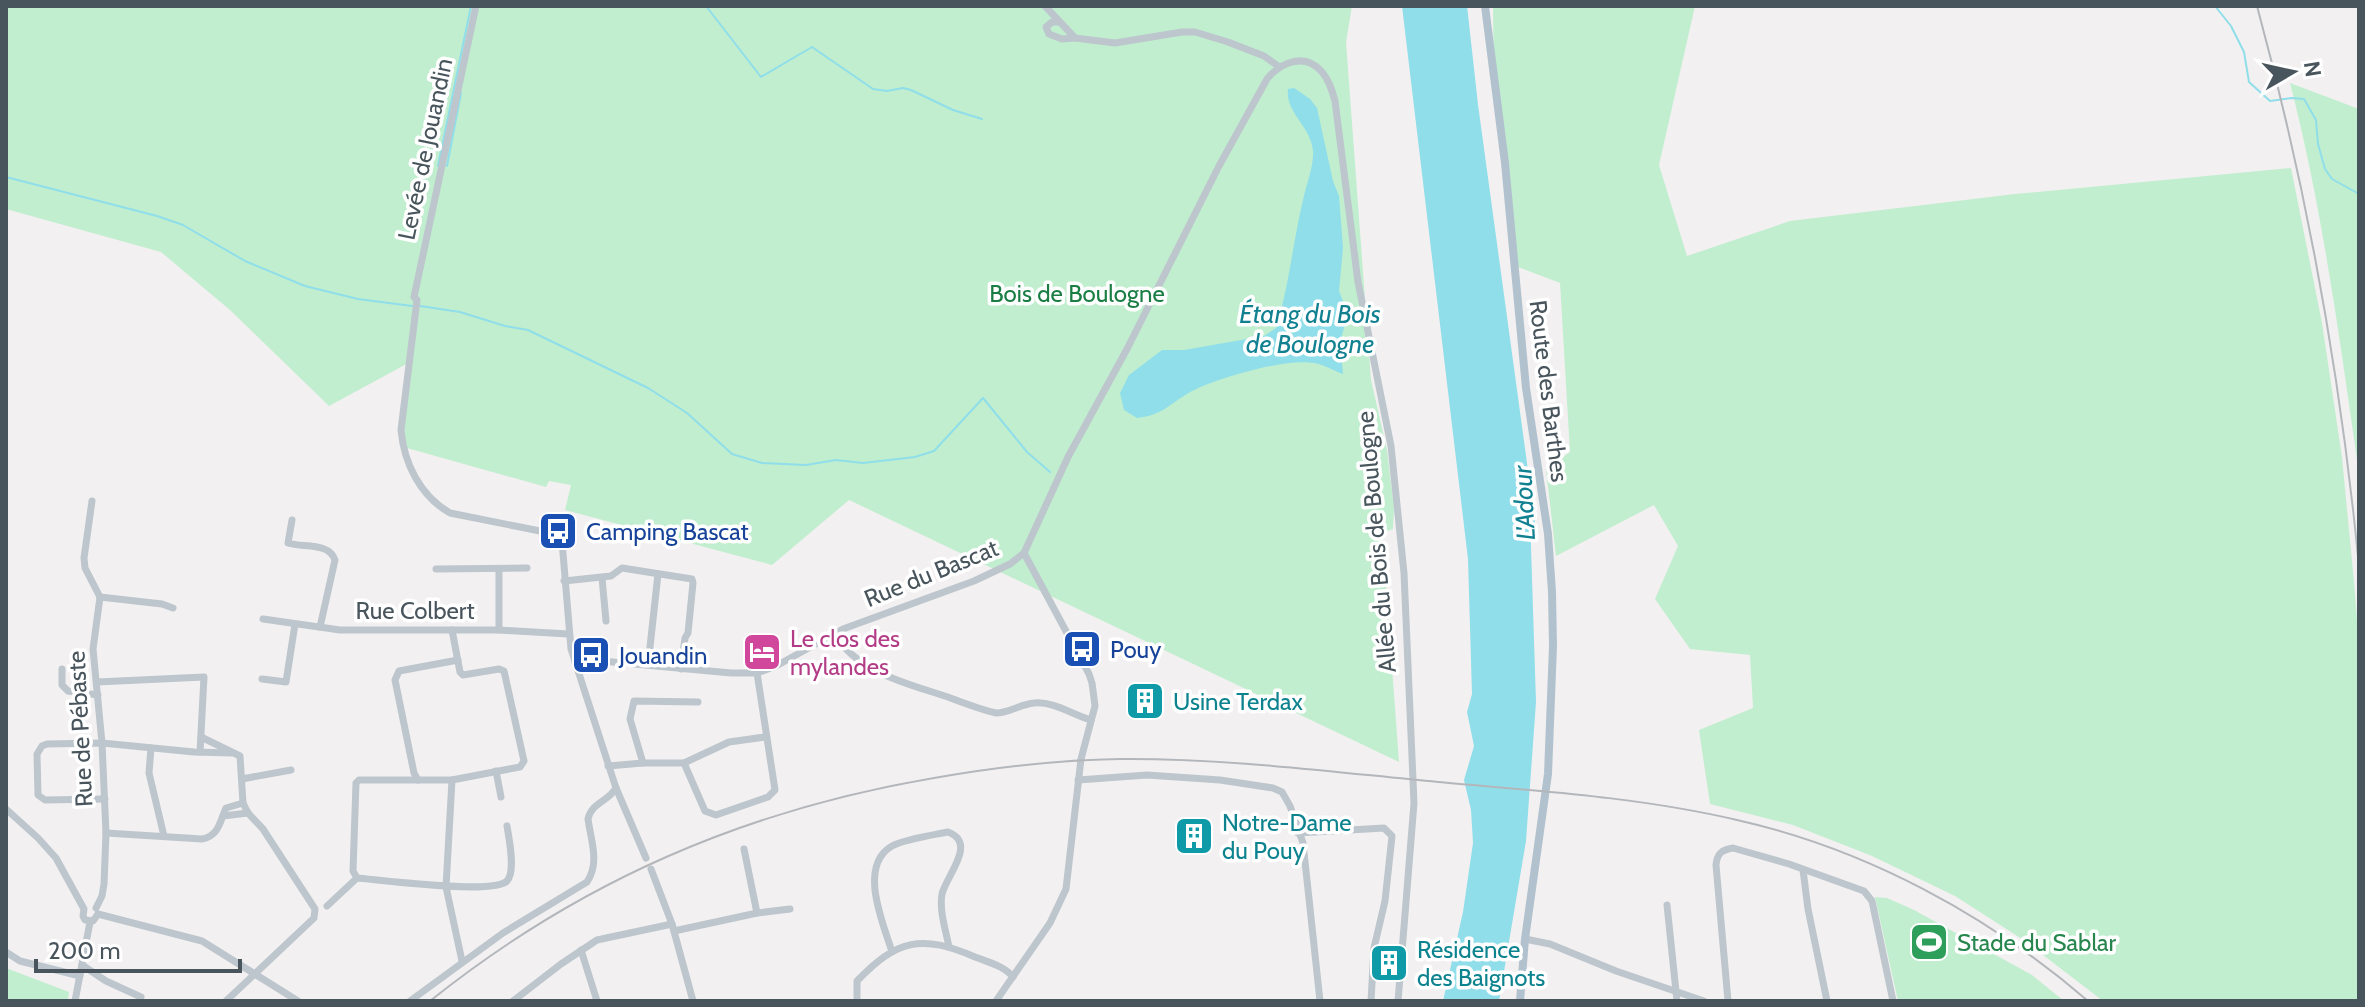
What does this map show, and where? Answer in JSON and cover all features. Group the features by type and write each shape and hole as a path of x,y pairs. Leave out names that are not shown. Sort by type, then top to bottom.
{"main road":[{"name":"Route des Barthes","path":"1485,6 1505,163 1526,388 1548,534 1552,592 1548,781 1525,939 1520,1001"}],"street":[{"name":"Levée de Jouandin","path":"476,6 414,297 417,304 401,430 406,461 430,498 450,513 555,534 563,548 564,581"},
{"path":"1045,6 1075,38"},
{"path":"996,1001 1050,923 1066,889 1078,780 1095,706 1092,683 1024,553 1068,457 1127,349 1219,166 1267,79 1278,66 1264,56 1195,32 1115,43 1062,39 1049,34 1046,27 1052,22 1059,22"},
{"name":"Allée du Bois de Boulogne","path":"1278,66 1291,61 1305,61 1319,68 1328,81 1335,101 1358,282 1391,446 1404,573 1414,803 1398,1001"},
{"path":"92,501 84,558 85,568 100,597 173,608"},
{"path":"292,520 288,543 328,549 335,560 320,627"},
{"name":"Rue du Bascat","path":"575,662 591,660 757,673 834,634 974,581 1010,564 1024,553"},
{"path":"436,569 527,568"},
{"path":"646,858 608,766 575,662 568,634 564,581 611,576 622,568 692,579 688,633 681,669"},
{"path":"499,569 499,630"},
{"path":"649,656 658,574"},
{"path":"602,578 606,621"},
{"name":"Rue de Pébaste","path":"97,911 104,884 106,833 93,649 100,597"},
{"name":"Rue Colbert","path":"263,619 340,630 499,630 568,634"},
{"path":"262,679 286,682 295,624"},
{"path":"357,878 353,871 356,783 359,780 452,780 520,767 524,761 504,671 499,669 463,675 452,630"},
{"path":"834,634 846,649 887,678 904,684 996,713 1042,703 1091,720"},
{"path":"418,780 395,680 399,671 458,660"},
{"path":"62,669 62,685 68,691 98,695"},
{"path":"684,763 705,811 716,815 768,797 775,790 757,673"},
{"path":"97,682 204,677 200,752"},
{"path":"643,763 630,719 634,701 698,702"},
{"path":"201,737 237,753 242,760 243,803 263,829 316,914 226,1001"},
{"path":"608,766 684,763 729,742 765,737"},
{"path":"105,799 45,800 38,795 37,754 42,746 102,743 237,753"},
{"path":"151,748 149,773 164,836"},
{"path":"242,779 291,770"},
{"path":"496,771 501,797"},
{"path":"1078,780 1147,775 1220,780 1273,788 1286,797 1303,843 1320,1001"},
{"path":"452,780 446,887 462,961"},
{"path":"410,1001 515,925 587,882 595,865 588,819 590,812 616,788"},
{"path":"106,833 209,838 216,832 226,808 243,803"},
{"path":"6,809 56,858 84,909 84,918 90,922"},
{"path":"223,816 248,813"},
{"path":"327,906 357,878 446,887 501,885 510,876 507,826"},
{"path":"1298,833 1384,828 1392,836 1385,901 1374,948 1371,1001"},
{"path":"892,952 875,897 879,862 893,846 948,832 957,838 961,853 943,892 949,947"},
{"path":"1728,1001 1717,858 1724,849 1733,848 1864,891 1872,901 1893,1001"},
{"path":"744,849 757,913"},
{"path":"651,869 673,927 693,1001"},
{"path":"1803,870 1827,1001"},
{"path":"1667,905 1677,1001"},
{"path":"84,909 90,906 97,911 202,941 298,1001"},
{"path":"513,1001 581,950 608,936 790,909"},
{"path":"90,922 95,920 97,911"},
{"path":"75,1001 90,922"},
{"path":"1525,939 1550,944 1616,971 1704,1001"},
{"path":"857,1001 857,981 872,966 892,952 926,942 949,947 1006,970 1013,977"},
{"path":"581,950 597,1001"},
{"path":"6,952 20,961 80,976"},
{"path":"82,965 106,981 141,997"}],"green space":[{"name":"Bois de Boulogne","path":"6,6 1352,6 1346,42 1371,380 1387,450 1394,508 1393,529 1382,533 1399,762 849,500 772,565 565,510 571,485 549,481 546,487 407,448 404,430 412,361 329,406 230,310 161,252 6,209"},
{"path":"1493,6 1695,6 1659,165 1687,256 1790,221 2015,194 2291,168 2322,323 2342,457 2354,582 2359,646 2359,1001 2103,1001 2025,941 1955,896 1872,856 1793,825 1710,804 1699,730 1753,708 1750,655 1690,649 1655,599 1678,546 1654,505 1556,556 1546,469 1570,452 1560,283 1518,267 1494,89"},
{"path":"2290,83 2359,109 2357,460 2321,224"},
{"name":"Stade du Sablar","path":"1875,897 1887,898 1914,910 2032,975 2064,1001 1898,1001"},
{"path":"6,968 69,992 68,1001 6,1001"}],"water":[{"path":"1402,6 1461,6 1530,516 1536,702 1526,841 1499,1001 1443,1001 1463,912 1473,843 1471,810 1464,780 1474,746 1467,712 1472,694 1468,559"},
{"name":"Étang du Bois de Boulogne","path":"1294,88 1317,108 1339,196 1343,248 1339,291 1348,314 1340,342 1343,374 1314,363 1270,366 1204,386 1160,411 1137,418 1124,410 1120,393 1129,375 1162,350 1184,350 1264,336 1276,328 1313,157 1308,134 1288,98 1288,89"}],"waterway":[{"path":"438,166 471,6"},
{"path":"706,6 761,77 812,47 873,89 911,90 953,110 982,119"},
{"name":"L'Adour","path":"1461,6 1529,522"},
{"path":"2215,6 2231,26 2244,52 2249,82 2270,101 2304,99 2316,120 2325,169 2332,179 2359,194"},
{"path":"447,166 461,93"},
{"path":"6,177 183,225 245,261 305,286 358,299 412,306"},
{"path":"420,306 460,312 528,330 648,388 687,413 732,454 762,463 806,465 836,460 863,463 915,457 934,451 983,398 1027,452 1050,472"}],"railway":[{"path":"2257,6 2292,145 2320,285 2352,496 2359,567"},
{"path":"430,1001 545,920 667,856 731,831 797,809 934,778 1027,765 1120,759 1239,763 1551,792 1626,800 1737,820 1832,848 1923,889 2009,941 2088,1001"}],"place":[{"name":"Camping Bascat","path":"558,531"},
{"name":"Pouy","path":"1082,649"},
{"name":"Le clos des mylandes","path":"762,652"},
{"name":"Jouandin","path":"591,655"},
{"name":"Usine Terdax","path":"1145,701"},
{"name":"Notre-Dame du Pouy","path":"1194,836"},
{"name":"Stade du Sablar","path":"1929,942"},
{"name":"Résidence des Baignots","path":"1389,963"}]}
